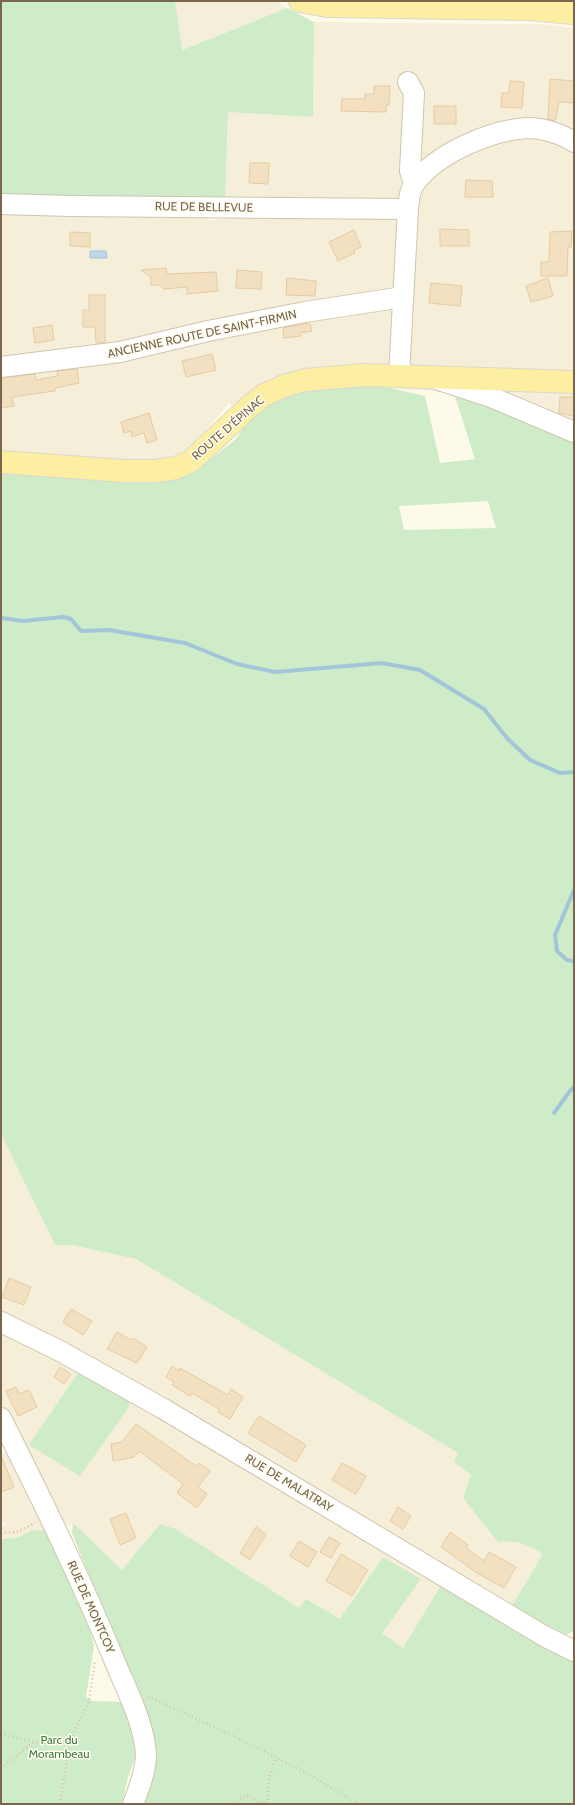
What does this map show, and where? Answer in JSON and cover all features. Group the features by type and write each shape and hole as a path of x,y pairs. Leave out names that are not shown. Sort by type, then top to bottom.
{"main road":[{"path":"300,1 327,6 529,10 574,13"},
{"name":"ROUTE D'ÉPINAC","path":"1,462 125,472 155,471 176,468 191,461 264,395 284,386 305,380 326,377 430,376 574,382"}],"street":[{"path":"408,82 414,93 410,171 414,184"},
{"path":"399,376 409,193 414,184 425,172 445,157 474,141 508,131 530,128 563,134 574,142"},
{"name":"RUE DE BELLEVUE","path":"1,204 408,209"},
{"name":"ANCIENNE ROUTE DE SAINT-FIRMIN","path":"1,367 120,352 215,330 306,312 403,297"},
{"path":"430,376 491,397 574,432"},
{"name":"RUE DE MALATRAY","path":"1,1322 60,1351 162,1408 544,1636 574,1651"},
{"name":"RUE DE MONTCOY","path":"1,1418 50,1517 101,1626 140,1726 146,1754 142,1779 133,1804"}],"path":[{"path":"1,1534 17,1532 50,1517"},
{"path":"60,1804 70,1741 89,1701 96,1656"},
{"path":"124,1682 143,1694 276,1758 328,1785 358,1804"},
{"path":"1,1734 34,1742 70,1741"},
{"path":"1,1768 34,1742"},
{"path":"234,1804 246,1795 251,1796 259,1803 264,1803 268,1800 269,1778 276,1758"}],"shaded area":[{"path":"175,1 277,1 287,8 181,50"},
{"path":"314,22 538,24 574,28 574,425 517,402 514,395 454,393 356,385 247,422 229,403 193,446 176,456 150,461 92,457 2,456 1,458 1,212 202,211 210,221 233,217 225,199 228,112 313,117"},
{"path":"1,1134 55,1245 72,1245 136,1259 458,1453 454,1462 471,1475 463,1498 498,1542 511,1541 528,1544 543,1554 512,1606 487,1613 440,1588 403,1648 382,1633 341,1620 306,1599 299,1608 176,1529 161,1524 122,1570 73,1524 45,1531 33,1530 17,1538 1,1539 1,1525 7,1525 1,1521 1,1453 7,1453 1,1440"}],"green space":[{"path":"1,1 175,1 182,50 287,8 314,22 313,117 228,112 225,199 1,194"},
{"path":"356,385 390,388 425,396 440,463 475,459 454,393 574,439 574,1631 566,1635 512,1606 543,1554 522,1543 511,1541 498,1542 463,1498 471,1475 454,1462 458,1453 136,1259 72,1245 55,1245 1,1134 1,473 26,472 157,483 194,472 236,439 247,422 271,401 308,388","holes":["488,501 496,528 404,530 399,506"]},
{"path":"78,1373 130,1401 129,1407 80,1476 29,1445"},
{"path":"73,1523 122,1570 160,1524 176,1529 299,1608 306,1599 340,1619 383,1557 421,1579 382,1633 403,1648 440,1587 574,1661 574,1804 141,1804 148,1720 72,1533"},
{"name":"Parc du Morambeau","path":"33,1530 45,1531 51,1541 90,1629 94,1646 86,1697 92,1701 124,1702 133,1729 136,1755 128,1777 122,1804 1,1804 1,1539 17,1538"}],"water":[{"path":"90,251 106,251 107,258 90,258"}],"building":[{"path":"550,79 574,81 574,103 559,102 555,121 548,119"},
{"path":"510,81 524,82 522,108 501,107 502,93 509,93"},
{"path":"374,86 390,86 389,105 386,105 386,112 341,111 342,99 365,99 365,94 374,94"},
{"path":"434,106 456,106 456,124 434,124"},
{"path":"250,163 269,163 268,184 249,183"},
{"path":"466,180 492,181 493,197 465,197"},
{"path":"440,229 469,230 469,246 440,246"},
{"path":"354,230 361,247 354,250 355,253 338,261 329,242"},
{"path":"572,231 571,247 568,247 567,276 541,276 541,262 549,262 550,232"},
{"path":"70,232 90,233 90,247 70,246"},
{"path":"166,268 167,274 216,272 218,291 187,294 187,287 164,289 160,285 151,285 151,277 141,270"},
{"path":"237,270 262,272 261,289 236,288"},
{"path":"287,278 316,281 315,296 286,295"},
{"path":"548,278 553,296 531,302 526,286"},
{"path":"431,283 462,286 460,306 429,303"},
{"path":"89,295 105,295 105,342 96,343 95,327 83,327 83,310 89,310"},
{"path":"310,323 312,331 300,333 301,336 284,338 283,328"},
{"path":"52,325 54,340 35,343 33,328"},
{"path":"212,354 216,370 186,377 182,361"},
{"path":"77,369 79,383 55,388 55,391 12,397 14,406 1,408 1,378 35,374 36,380 58,376 57,371"},
{"path":"560,397 574,397 574,416 559,413"},
{"path":"149,413 157,440 147,443 144,433 132,437 131,431 124,433 121,422"},
{"path":"9,1278 31,1287 24,1305 2,1297"},
{"path":"71,1309 92,1321 83,1335 63,1322"},
{"path":"117,1332 131,1340 133,1338 147,1347 137,1363 107,1349"},
{"path":"172,1366 179,1371 180,1368 228,1395 231,1389 243,1397 230,1419 218,1412 219,1409 192,1393 190,1396 172,1385 174,1382 166,1377"},
{"path":"60,1367 71,1374 64,1384 54,1377"},
{"path":"16,1387 19,1394 29,1390 37,1407 18,1416 6,1391"},
{"path":"259,1416 306,1445 296,1462 248,1433"},
{"path":"136,1424 196,1466 199,1463 210,1471 198,1487 207,1494 197,1508 177,1493 183,1484 139,1451 134,1457 113,1461 111,1444 122,1442"},
{"path":"1,1456 14,1487 1,1492"},
{"path":"342,1463 366,1476 356,1494 332,1480"},
{"path":"398,1507 411,1516 403,1529 390,1521"},
{"path":"126,1513 136,1538 120,1545 110,1519"},
{"path":"256,1527 266,1534 250,1560 240,1553"},
{"path":"450,1532 468,1545 466,1548 484,1561 489,1552 516,1567 504,1588 477,1573 441,1547"},
{"path":"329,1537 340,1543 331,1558 320,1552"},
{"path":"299,1541 317,1552 308,1567 290,1556"},
{"path":"341,1554 368,1570 352,1596 326,1581"}],"waterway":[{"path":"1,618 23,621 63,617 71,619 81,631 109,630 185,643 237,664 275,672 382,663 420,670 484,709 507,738 530,760 560,773 574,772"},
{"path":"574,890 555,935 557,951 567,960 574,961"},
{"path":"554,1113 574,1087"}]}
